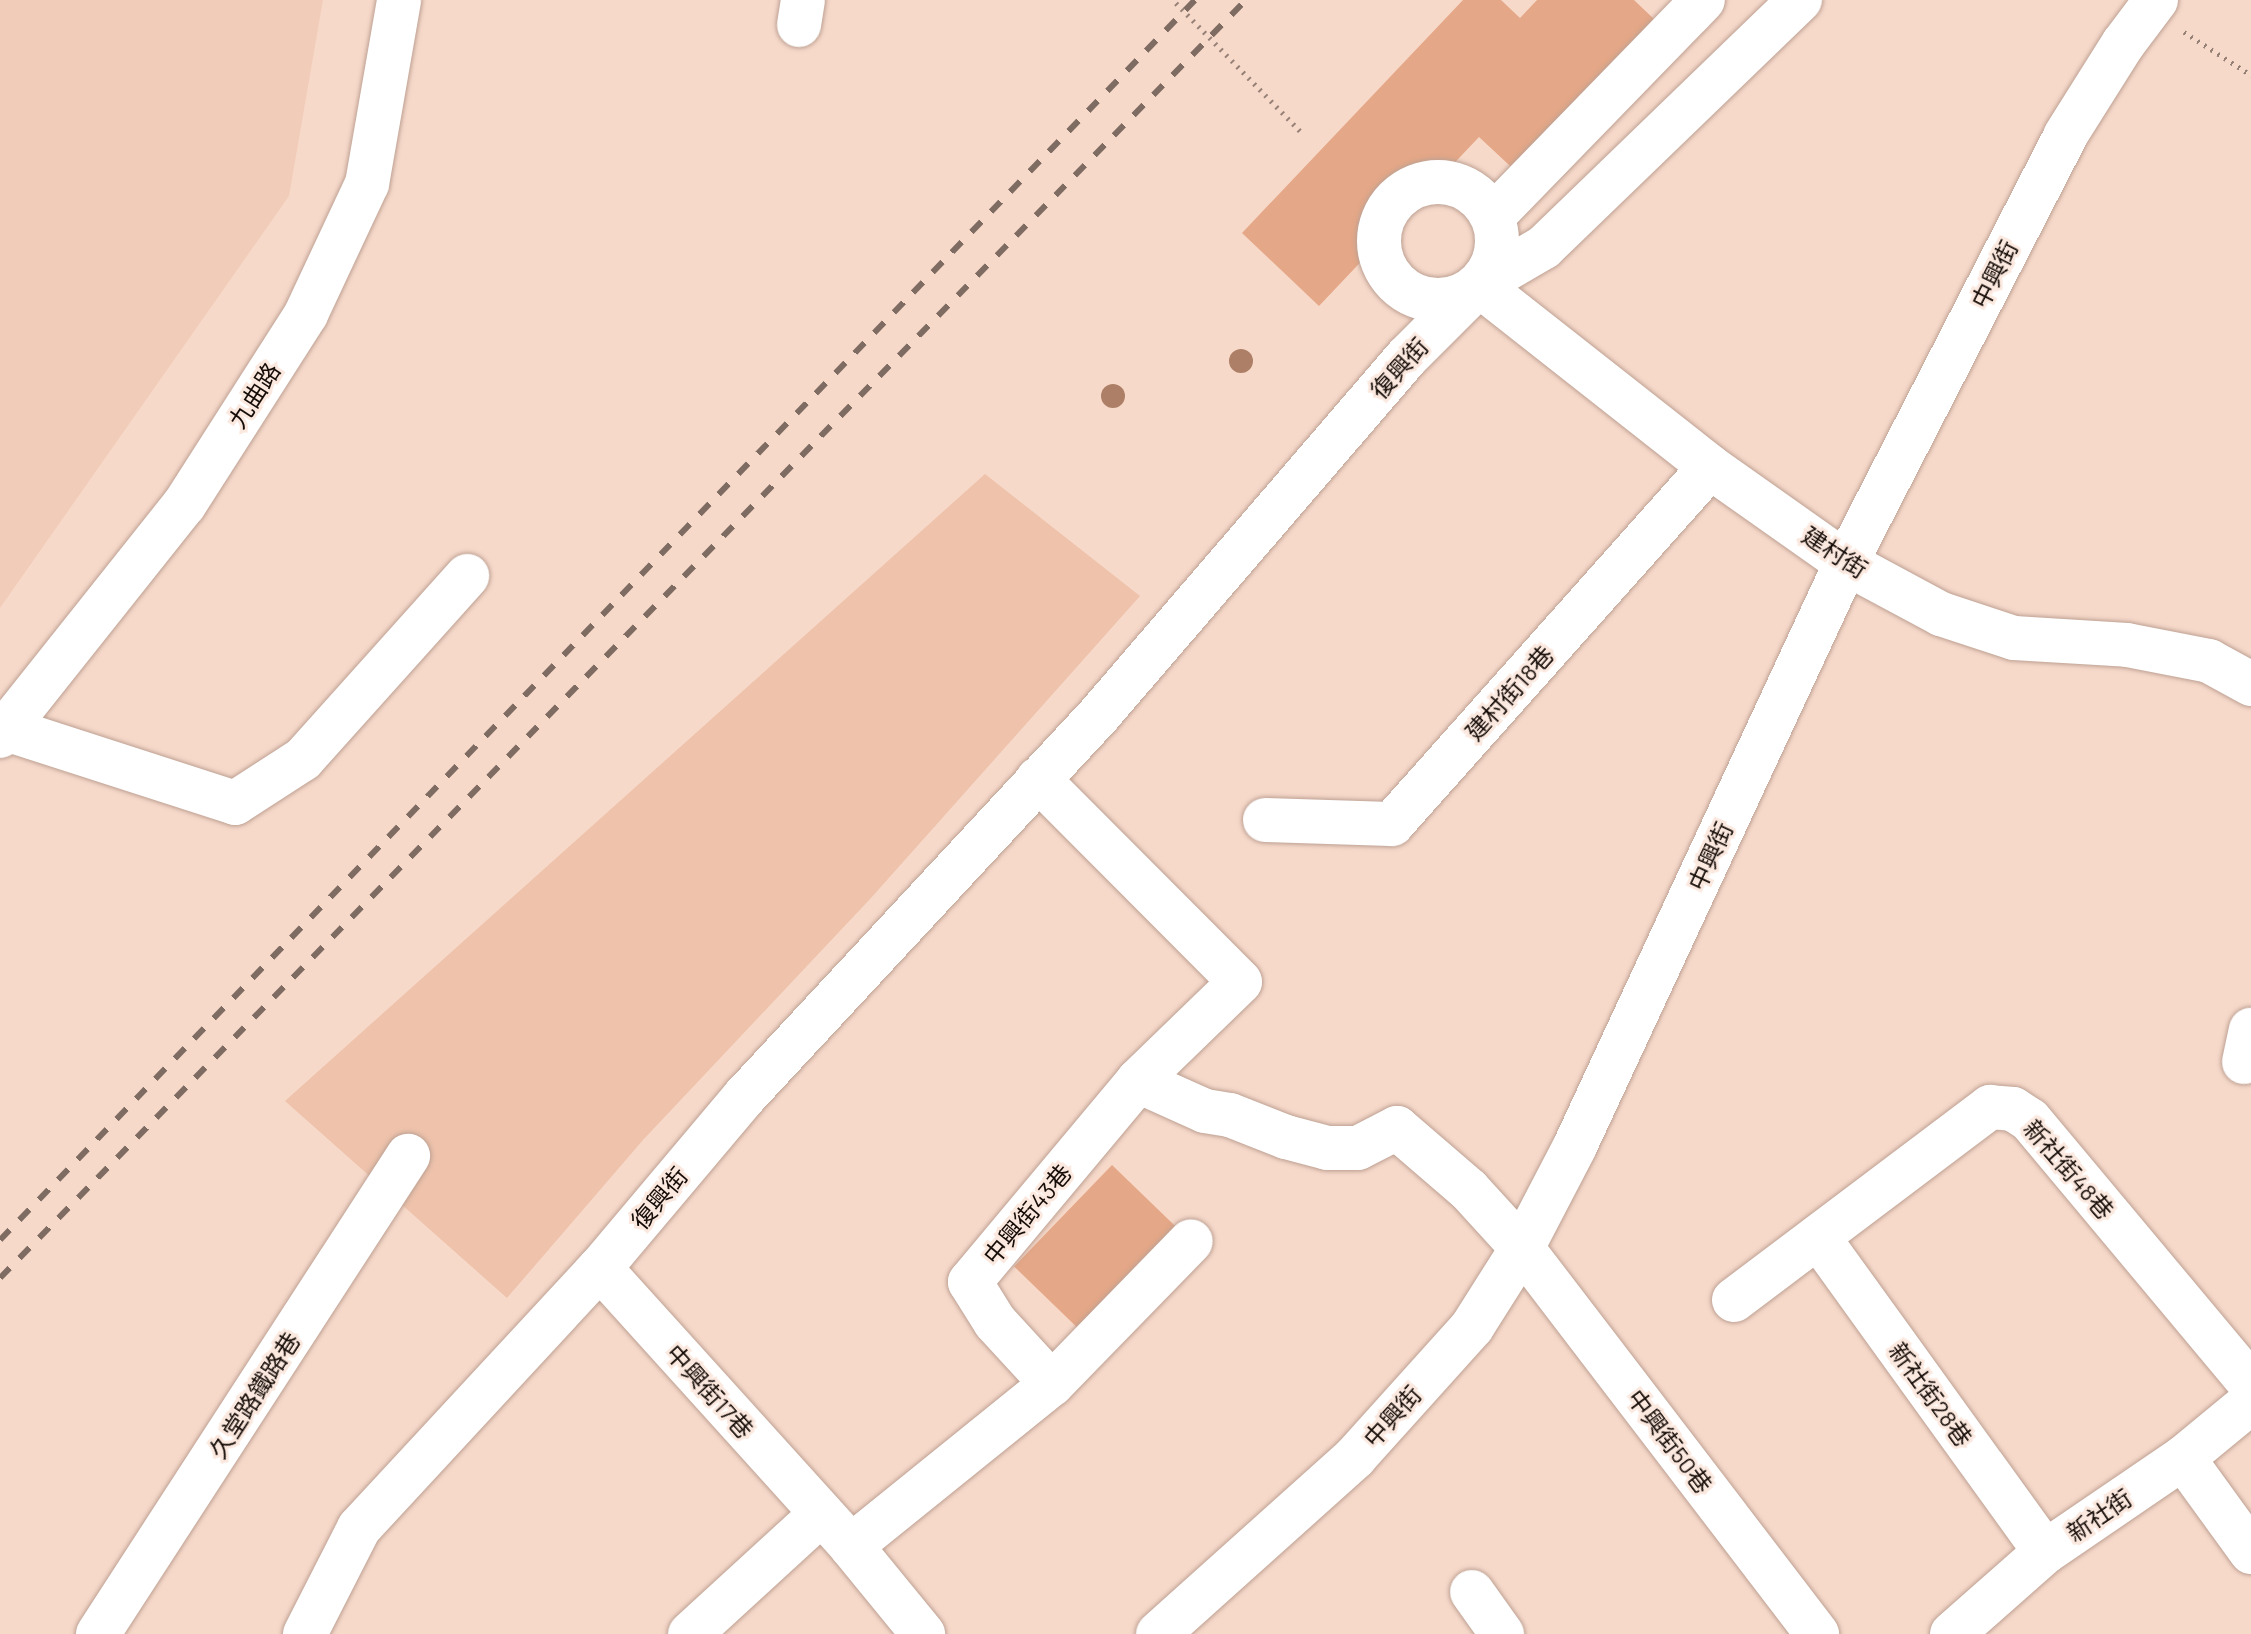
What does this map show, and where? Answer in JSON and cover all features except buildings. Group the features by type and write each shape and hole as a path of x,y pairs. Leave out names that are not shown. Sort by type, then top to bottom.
{"street":[{"name":"九曲路","path":"2,731 184,505 306,314 367,184 399,0"},
{"path":"1493,216 1703,0"},
{"name":"復興街","path":"305,1634 359,1528 600,1268 745,1096 1099,715 1407,357 1479,285 1544,247 1800,0"},
{"name":"中興街","path":"1158,1634 1355,1457 1472,1327 1522,1248 1575,1146 1846,563 2065,136 2123,44 2153,5"},
{"path":"1431,180 1467,188 1493,216 1497,253 1479,285 1444,301 1407,293 1382,265 1378,228 1397,195 1431,180"},
{"name":"建村街","path":"1479,285 1710,467 1846,563 1941,614 2014,638 2127,645 2209,661 2251,684"},
{"name":"建村街18巷","path":"1265,820 1392,824 1710,467"},
{"path":"2,731 235,803 303,759 467,576"},
{"path":"1038,779 1240,982 1138,1081"},
{"name":"中興街50巷","path":"1138,1081 1205,1111 1230,1115 1286,1137 1327,1148 1358,1148 1397,1128 1469,1190 1522,1248 1817,1634"},
{"name":"中興街43巷","path":"1052,1384 995,1322 970,1282 1138,1081"},
{"name":"新社街48巷","path":"1734,1300 1990,1107 2013,1109 2030,1120 2251,1384"},
{"name":"久堂路鐵路巷","path":"98,1634 408,1156"},
{"name":"新社街28巷","path":"1818,1237 2045,1552"},
{"path":"851,1546 1052,1384 1191,1241"},
{"name":"中興街17巷","path":"600,1268 851,1546 923,1634"},
{"name":"新社街","path":"1952,1634 2045,1552 2183,1458 2251,1402"},
{"path":"2183,1458 2251,1552"},
{"path":"690,1634 821,1514"},
{"path":"1472,1592 1502,1634"}],"path":[{"path":"1176,3 1300,131"},
{"path":"2153,5 2251,75"}],"shaded area":[{"path":"0,0 323,0 289,196 0,608"},
{"path":"985,474 1140,596 871,898 643,1140 507,1298 285,1101"}],"railway":[{"path":"0,1240 1195,0"},
{"path":"0,1278 1246,0"}]}
